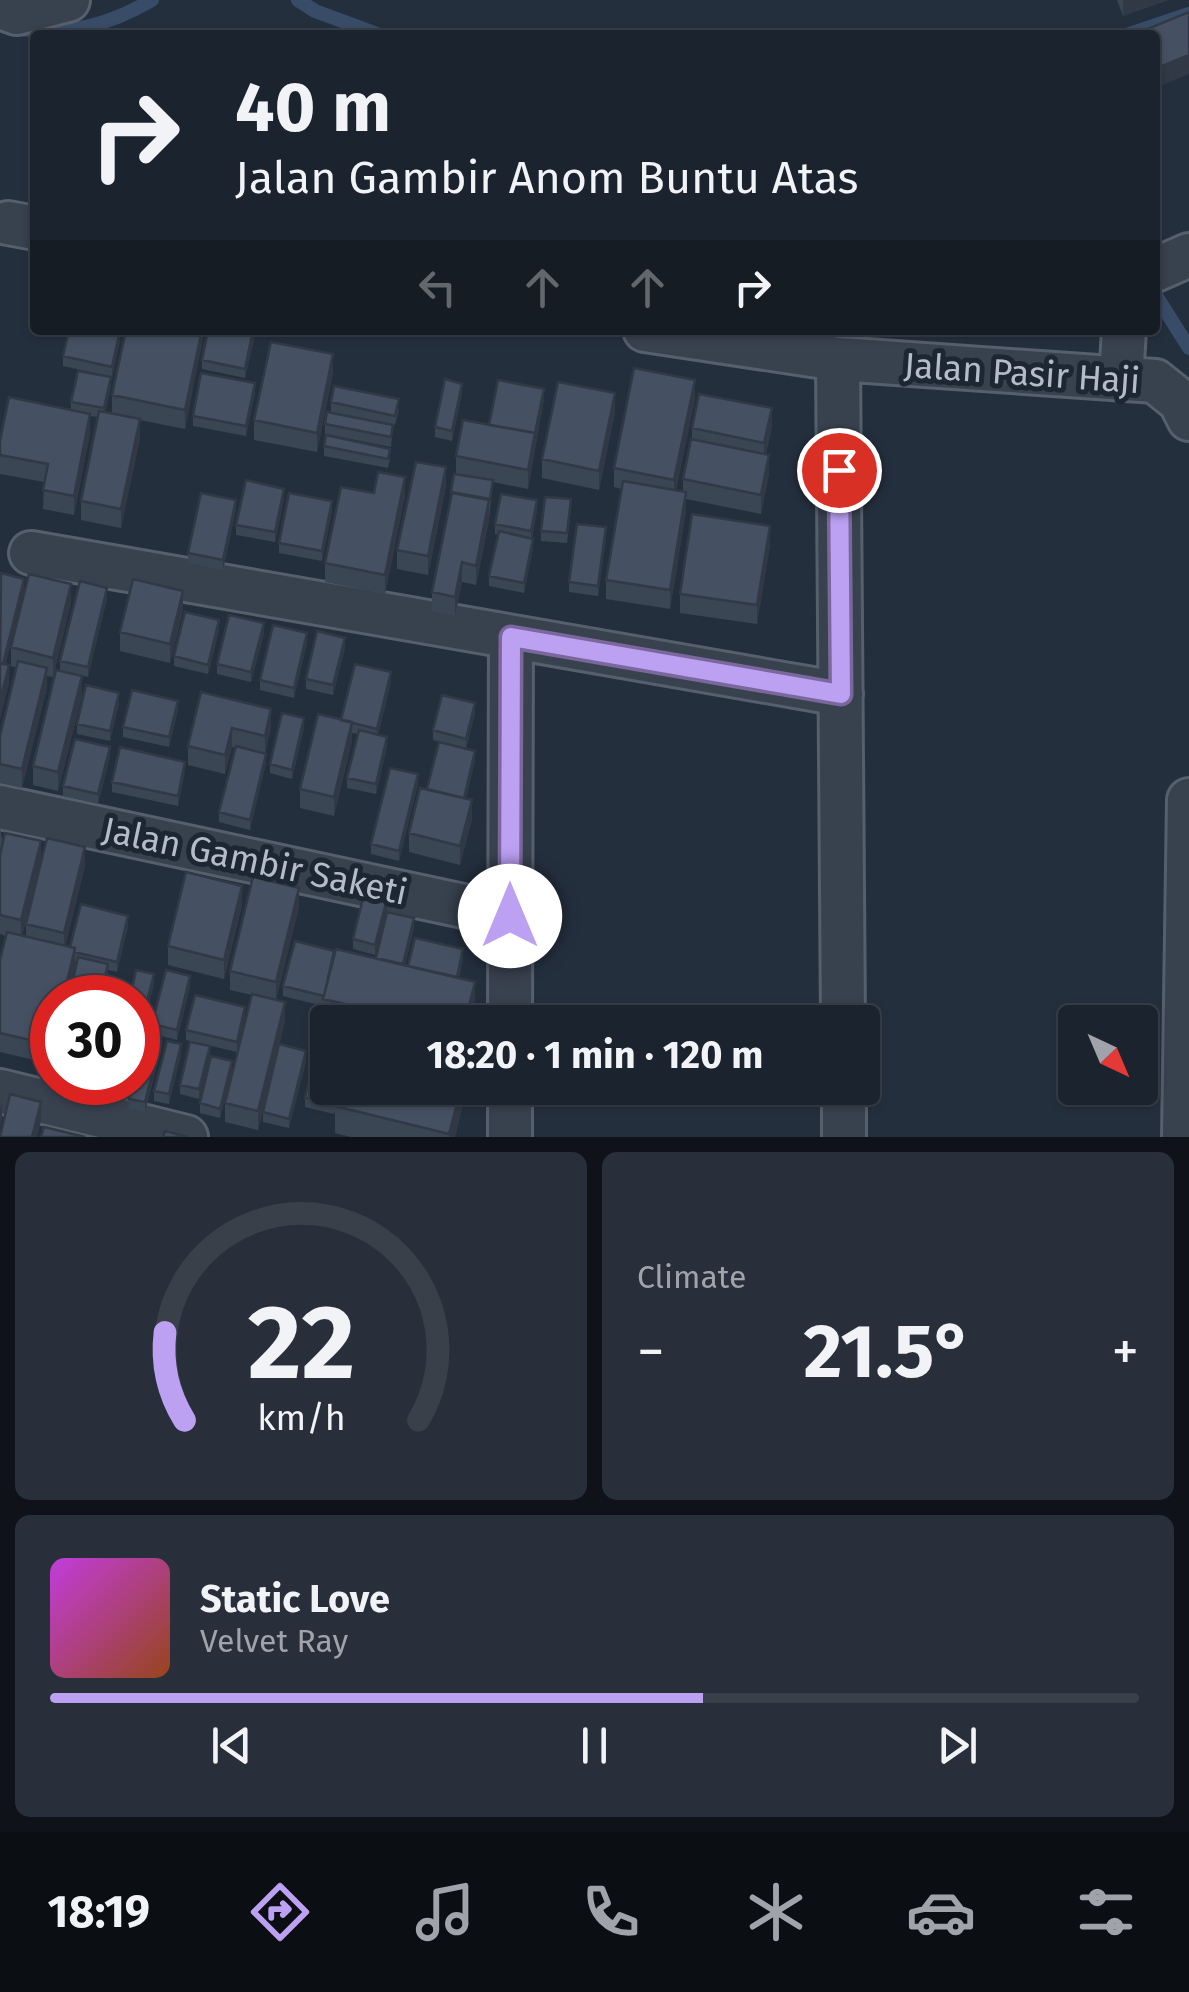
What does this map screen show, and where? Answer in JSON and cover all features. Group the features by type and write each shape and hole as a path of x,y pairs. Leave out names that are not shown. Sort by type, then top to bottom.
{"street":[{"path":"0,7 18,13 68,0"},
{"path":"1160,268 1189,256"},
{"name":"Jalan Pasir Haji","path":"679,335 838,358 1155,381 1180,400 1189,418"},
{"path":"1121,379 1124,335"},
{"path":"838,358 843,1005"},
{"path":"32,554 841,694"},
{"path":"510,1005 511,637"},
{"path":"1184,1137 1189,800"},
{"name":"Jalan Gambir Saketi","path":"0,807 510,916"},
{"path":"0,1091 186,1137"},
{"path":"510,1105 510,1137"},
{"path":"844,1105 844,1137"}],"building":[{"path":"1189,12 1189,55 1160,67 1160,30 1145,30"},
{"path":"68,335 119,335 112,367 63,356"},
{"path":"125,335 201,335 185,410 112,395"},
{"path":"207,335 252,335 245,369 202,360"},
{"path":"271,342 333,354 317,433 254,420"},
{"path":"634,368 695,380 674,480 614,468"},
{"path":"78,371 111,377 104,408 71,402"},
{"path":"201,373 255,383 246,426 193,416"},
{"path":"445,379 462,384 452,431 435,427"},
{"path":"498,380 544,389 535,433 489,425"},
{"path":"558,382 615,393 599,471 542,459"},
{"path":"334,386 399,399 395,416 331,402"},
{"path":"699,394 772,408 764,443 692,428"},
{"path":"9,397 90,414 74,496 43,490 48,464 0,455"},
{"path":"99,411 140,419 121,509 81,501"},
{"path":"327,412 393,425 391,437 325,424"},
{"path":"463,420 535,433 528,470 456,456"},
{"path":"326,435 390,449 388,459 324,446"},
{"path":"691,439 769,455 761,495 683,479"},
{"path":"416,462 446,467 428,556 397,550"},
{"path":"378,472 405,477 385,575 325,563 341,487 374,493"},
{"path":"454,474 493,480 490,499 451,492"},
{"path":"246,480 284,489 275,532 236,525"},
{"path":"623,481 686,492 670,590 606,580"},
{"path":"201,493 236,500 223,560 188,553"},
{"path":"289,493 332,501 322,551 279,543"},
{"path":"452,493 489,500 476,566 462,562 455,597 432,592"},
{"path":"501,494 537,500 531,531 495,524"},
{"path":"545,497 571,499 567,533 541,531"},
{"path":"692,514 770,526 757,605 680,594"},
{"path":"577,524 606,527 598,586 569,582"},
{"path":"499,531 533,539 524,583 489,576"},
{"path":"1,573 24,579 3,664 0,663"},
{"path":"29,574 71,584 53,658 11,647"},
{"path":"133,579 183,591 170,644 120,632"},
{"path":"80,581 107,588 88,667 60,661"},
{"path":"185,612 219,620 208,665 174,656"},
{"path":"229,615 264,623 251,672 217,664"},
{"path":"273,625 307,633 294,688 260,680"},
{"path":"317,631 345,638 333,685 306,679"},
{"path":"18,661 47,668 22,769 0,764 0,736"},
{"path":"0,663 9,665 0,701"},
{"path":"355,664 391,672 377,729 341,720"},
{"path":"56,670 82,676 58,772 33,766"},
{"path":"86,685 119,693 110,731 77,724"},
{"path":"132,690 178,701 169,737 123,727"},
{"path":"201,692 271,709 265,736 232,728 225,755 188,746"},
{"path":"442,695 475,703 466,739 433,730"},
{"path":"282,713 304,718 292,770 270,764"},
{"path":"318,714 352,722 334,797 300,789"},
{"path":"359,730 387,737 376,784 347,778"},
{"path":"75,739 110,747 98,794 63,786"},
{"path":"439,742 475,751 464,798 427,789"},
{"path":"236,746 266,754 250,820 219,812"},
{"path":"120,747 185,762 178,796 112,782"},
{"path":"390,768 418,774 399,851 371,844"},
{"path":"420,788 472,800 460,846 409,833"},
{"path":"5,833 41,841 21,920 0,915 0,855"},
{"path":"47,838 85,847 64,933 26,924"},
{"path":"186,872 242,886 224,960 168,946"},
{"path":"253,877 299,888 276,982 230,971"},
{"path":"364,894 387,899 375,945 353,939"},
{"path":"81,904 128,916 117,962 74,952 75,948 70,947"},
{"path":"387,912 414,918 403,964 376,958"},
{"path":"7,932 75,948 69,975 30,975 30,1040 0,1033 0,960"},
{"path":"415,938 463,949 457,977 408,966"},
{"path":"295,941 334,951 324,996 283,986"},
{"path":"336,949 475,982 469,1005 349,1005 323,999"},
{"path":"78,957 108,964 105,975 74,975"},
{"path":"166,970 190,976 177,1030 160,1026 160,993"},
{"path":"252,994 285,1002 258,1111 225,1103"},
{"path":"195,995 245,1007 237,1042 186,1030"},
{"path":"167,1041 181,1044 169,1094 160,1092 160,1068"},
{"path":"190,1042 210,1046 199,1089 180,1085"},
{"path":"279,1044 306,1051 289,1119 263,1112"},
{"path":"211,1056 232,1061 220,1109 200,1103"},
{"path":"10,1094 30,1099 30,1105 40,1105 32,1137 0,1137"},
{"path":"335,1105 457,1105 449,1134"},
{"path":"44,1127 85,1137 41,1137"},
{"path":"165,1131 188,1137 163,1137"}],"waterway":[{"path":"64,30 88,27 152,0"},
{"path":"298,0 315,11 366,30"},
{"path":"1142,30 1189,14"},
{"path":"19,29 37,30"},
{"path":"1160,302 1189,348"}],"route":[{"path":"510,916 511,637 841,694 839,470"}]}
